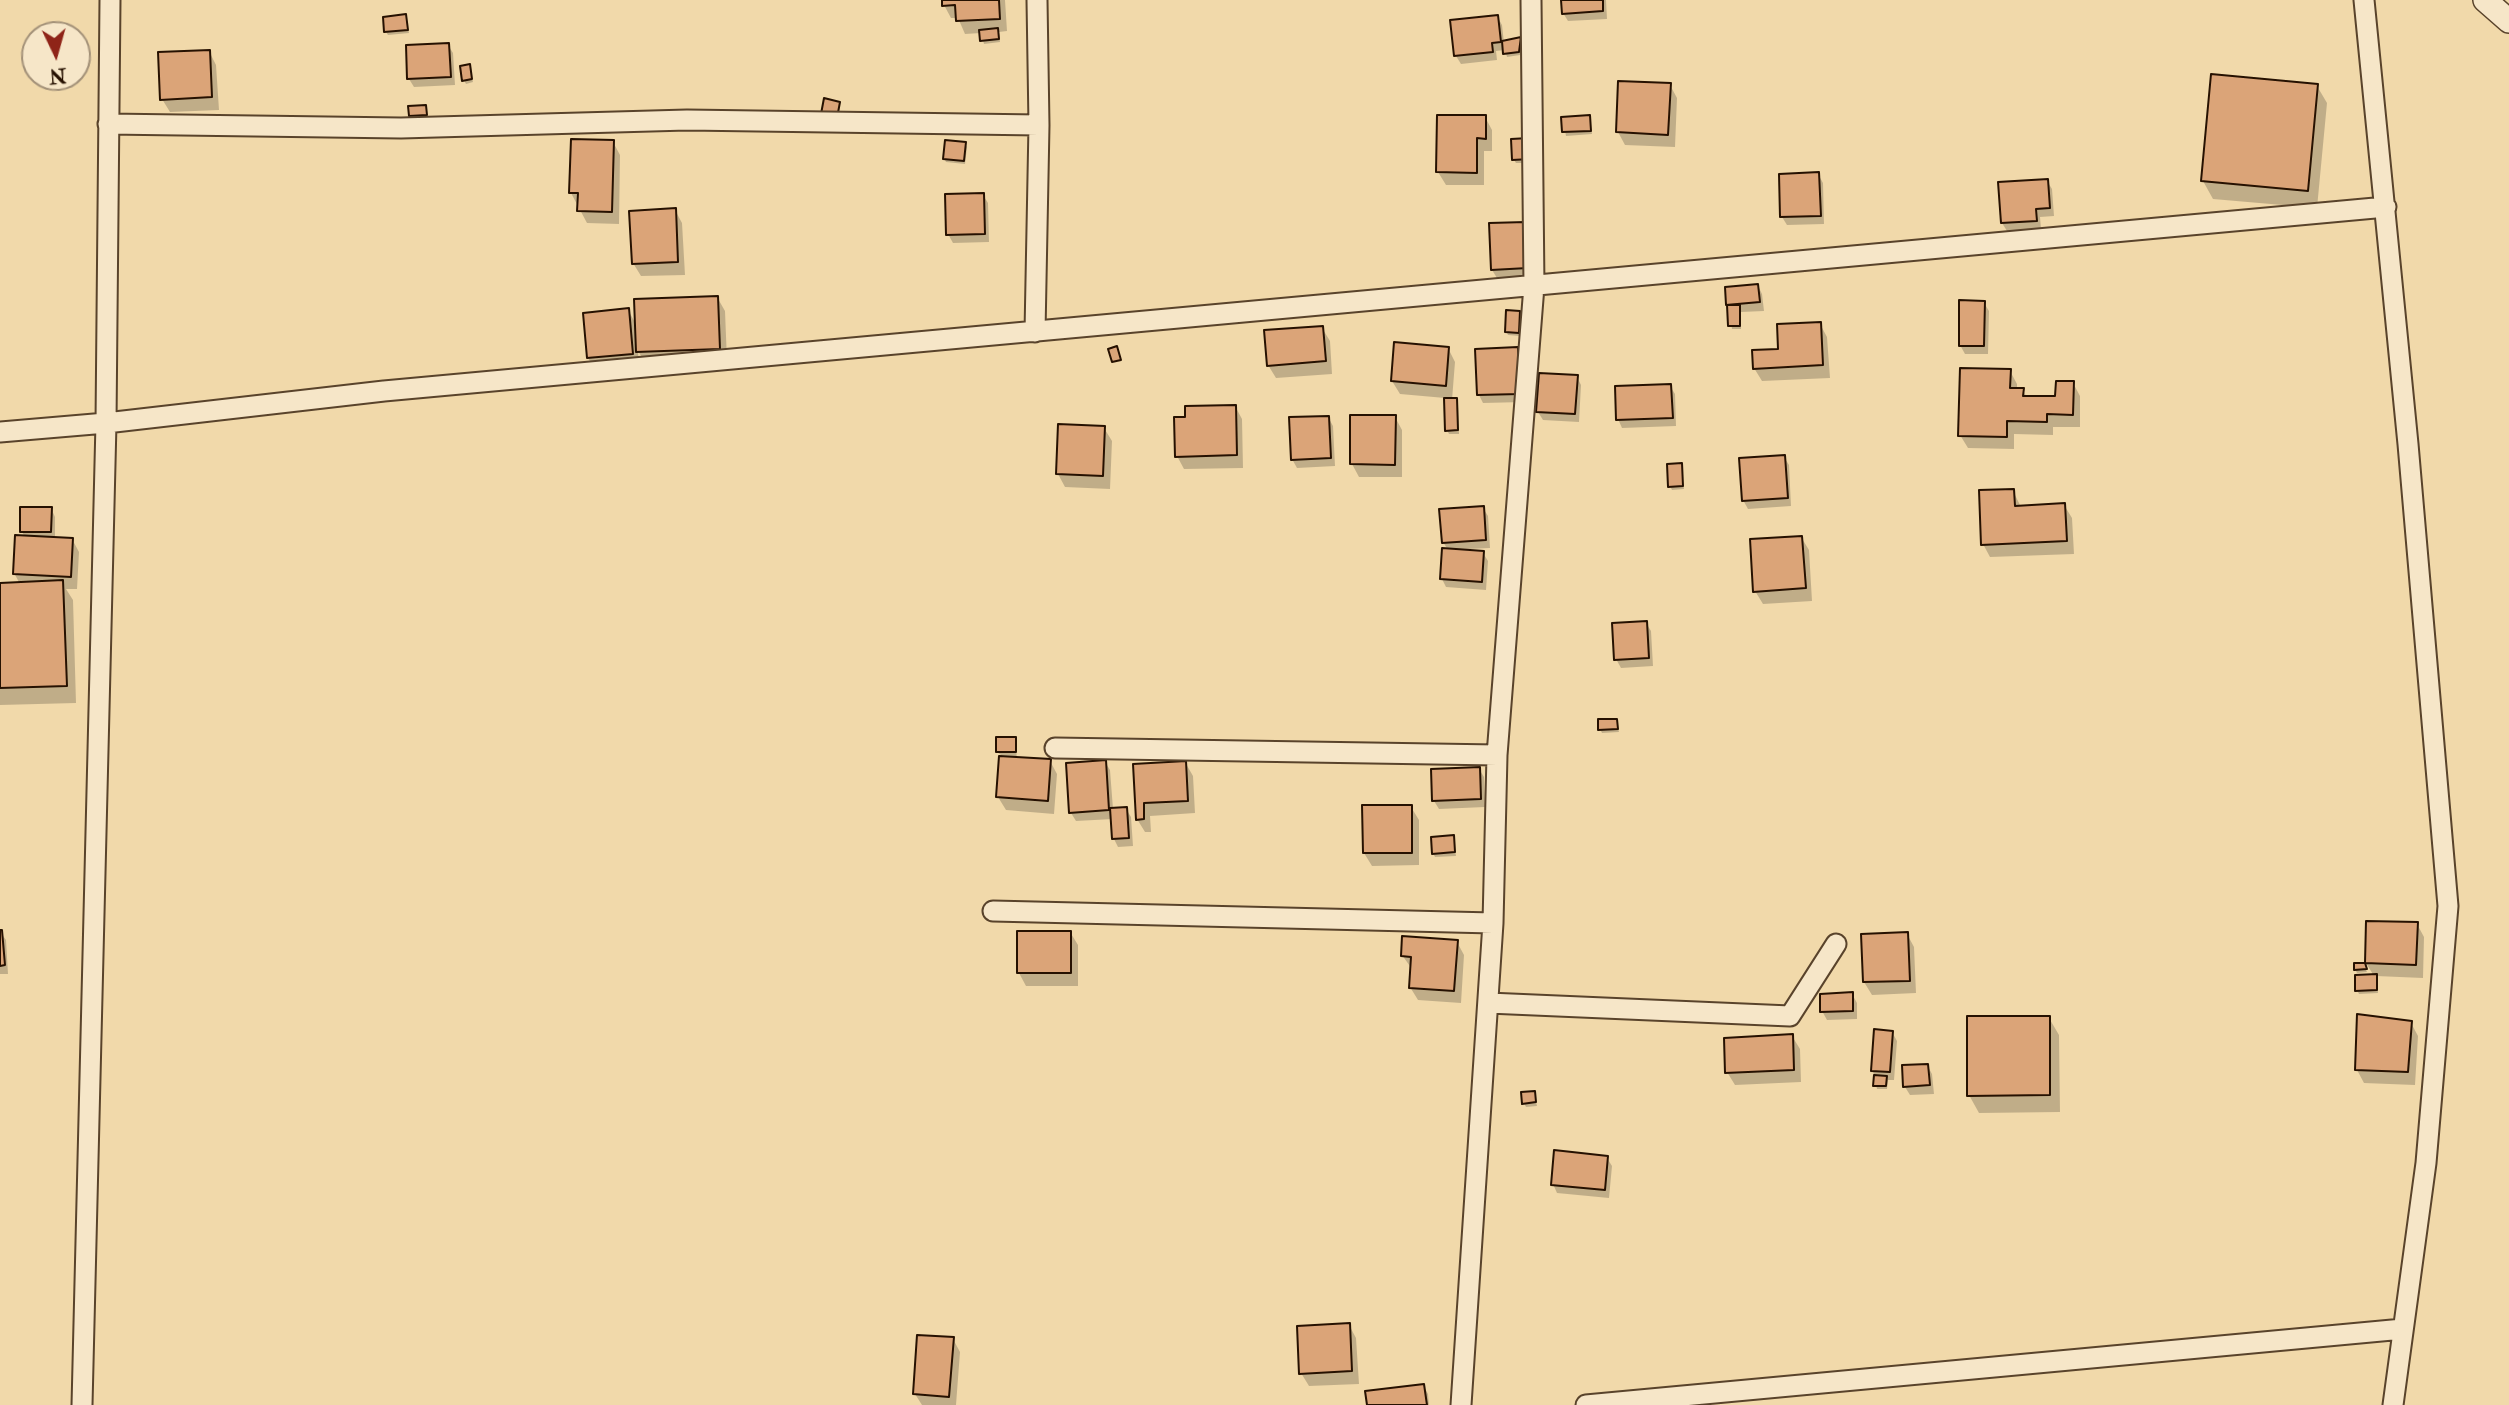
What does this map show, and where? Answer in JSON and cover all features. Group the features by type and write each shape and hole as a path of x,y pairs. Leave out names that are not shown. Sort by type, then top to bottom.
{"street":[{"path":"82,1405 106,423 110,0"},
{"path":"1035,332 1040,125 1037,0"},
{"path":"1461,1405 1493,923 1497,755 1534,286 1531,0"},
{"path":"2364,0 2386,207 2448,906 2426,1163 2393,1405"},
{"path":"2486,0 2509,21"},
{"path":"108,124 401,128 687,120 1040,125"},
{"path":"0,432 106,423 384,391 2386,207"},
{"path":"1055,748 1497,755"},
{"path":"993,911 1493,923"},
{"path":"1488,1003 1790,1016 1836,944"},
{"path":"1586,1405 2403,1329"}],"building":[{"path":"942,0 999,0 1000,19 956,21 955,5 942,6"},
{"path":"1561,0 1603,0 1603,11 1562,14"},
{"path":"406,14 408,30 384,32 383,17"},
{"path":"1498,15 1501,42 1492,43 1493,52 1454,56 1450,20"},
{"path":"998,28 999,39 980,41 979,30"},
{"path":"1521,37 1519,52 1503,54 1502,41"},
{"path":"449,43 451,77 407,79 406,45"},
{"path":"210,50 212,97 160,100 158,52"},
{"path":"470,64 472,79 462,81 460,66"},
{"path":"2211,74 2318,84 2308,191 2201,181"},
{"path":"1618,81 1671,83 1668,135 1616,132"},
{"path":"824,98 840,102 837,118 821,114"},
{"path":"426,105 427,115 409,116 408,106"},
{"path":"1437,115 1486,115 1486,139 1477,138 1477,173 1436,172"},
{"path":"1590,115 1591,131 1562,132 1561,117"},
{"path":"1529,138 1531,159 1512,160 1511,139"},
{"path":"571,139 614,140 612,212 577,211 578,193 569,193"},
{"path":"945,140 966,142 964,161 943,159"},
{"path":"1819,172 1821,216 1780,217 1779,174"},
{"path":"2048,179 2050,208 2036,209 2037,221 2001,223 1998,182"},
{"path":"984,193 985,234 946,235 945,194"},
{"path":"676,208 678,262 632,264 629,211"},
{"path":"1526,222 1528,268 1491,270 1489,223"},
{"path":"1758,284 1760,302 1726,305 1725,287"},
{"path":"718,296 720,349 636,352 634,299"},
{"path":"1959,300 1985,301 1984,346 1959,346"},
{"path":"1727,305 1740,305 1740,326 1728,326"},
{"path":"629,308 633,354 587,358 583,313"},
{"path":"1506,310 1520,311 1519,333 1505,332"},
{"path":"1821,322 1823,365 1753,369 1752,350 1778,349 1777,324"},
{"path":"1323,326 1326,361 1267,366 1264,330"},
{"path":"1394,342 1449,347 1446,386 1391,381"},
{"path":"1117,346 1121,360 1112,362 1108,349"},
{"path":"1518,347 1520,394 1477,395 1475,349"},
{"path":"1960,368 2011,369 2010,388 2024,388 2023,396 2055,396 2056,381 2074,381 2073,415 2047,414 2047,422 2007,421 2007,437 1958,436"},
{"path":"1539,373 1578,375 1575,414 1536,412"},
{"path":"1671,384 1673,418 1616,420 1615,386"},
{"path":"1444,398 1457,398 1458,430 1445,431"},
{"path":"1236,405 1237,455 1175,457 1174,417 1185,417 1185,406"},
{"path":"1350,415 1396,415 1395,465 1350,464"},
{"path":"1329,416 1331,458 1291,460 1289,417"},
{"path":"1058,424 1105,426 1103,476 1056,474"},
{"path":"1785,455 1788,498 1742,501 1739,458"},
{"path":"1682,463 1683,486 1668,487 1667,464"},
{"path":"2014,489 2015,506 2065,503 2067,541 1981,545 1979,490"},
{"path":"1484,506 1486,540 1442,543 1439,509"},
{"path":"20,507 52,507 51,532 20,532"},
{"path":"15,535 73,538 71,577 13,574"},
{"path":"1802,536 1806,588 1753,592 1750,539"},
{"path":"1442,548 1484,551 1482,582 1440,579"},
{"path":"63,580 67,686 0,688 0,583"},
{"path":"1647,621 1649,658 1614,660 1612,623"},
{"path":"1598,719 1617,719 1618,729 1598,730"},
{"path":"996,737 1016,737 1016,752 996,752"},
{"path":"999,756 1051,759 1048,801 996,797"},
{"path":"1106,760 1109,810 1069,813 1066,763"},
{"path":"1186,761 1188,801 1144,803 1144,819 1136,820 1133,764"},
{"path":"1480,767 1481,799 1432,801 1431,769"},
{"path":"1362,805 1412,805 1412,853 1363,853"},
{"path":"1127,807 1129,838 1112,839 1110,808"},
{"path":"1454,835 1455,852 1432,854 1431,837"},
{"path":"2366,921 2418,922 2416,965 2365,963"},
{"path":"0,930 5,965 0,966"},
{"path":"1017,931 1071,931 1071,973 1017,973"},
{"path":"1908,932 1910,981 1863,982 1861,934"},
{"path":"1402,936 1458,940 1454,991 1409,988 1411,957 1401,956"},
{"path":"2354,963 2365,963 2367,969 2354,970"},
{"path":"2377,974 2377,990 2355,991 2355,975"},
{"path":"1853,992 1853,1011 1820,1012 1820,994"},
{"path":"2357,1014 2412,1021 2408,1072 2355,1070"},
{"path":"1967,1016 2050,1016 2050,1095 1967,1096"},
{"path":"1874,1029 1893,1031 1890,1072 1871,1071"},
{"path":"1793,1034 1794,1070 1725,1073 1724,1038"},
{"path":"1928,1064 1930,1085 1903,1087 1902,1065"},
{"path":"1874,1075 1887,1076 1886,1086 1873,1086"},
{"path":"1535,1091 1536,1102 1522,1104 1521,1092"},
{"path":"1554,1150 1608,1156 1605,1190 1551,1185"},
{"path":"1350,1323 1352,1371 1299,1374 1297,1326"},
{"path":"917,1335 954,1337 949,1397 913,1394"},
{"path":"1424,1384 1427,1405 1367,1405 1365,1391"}]}
